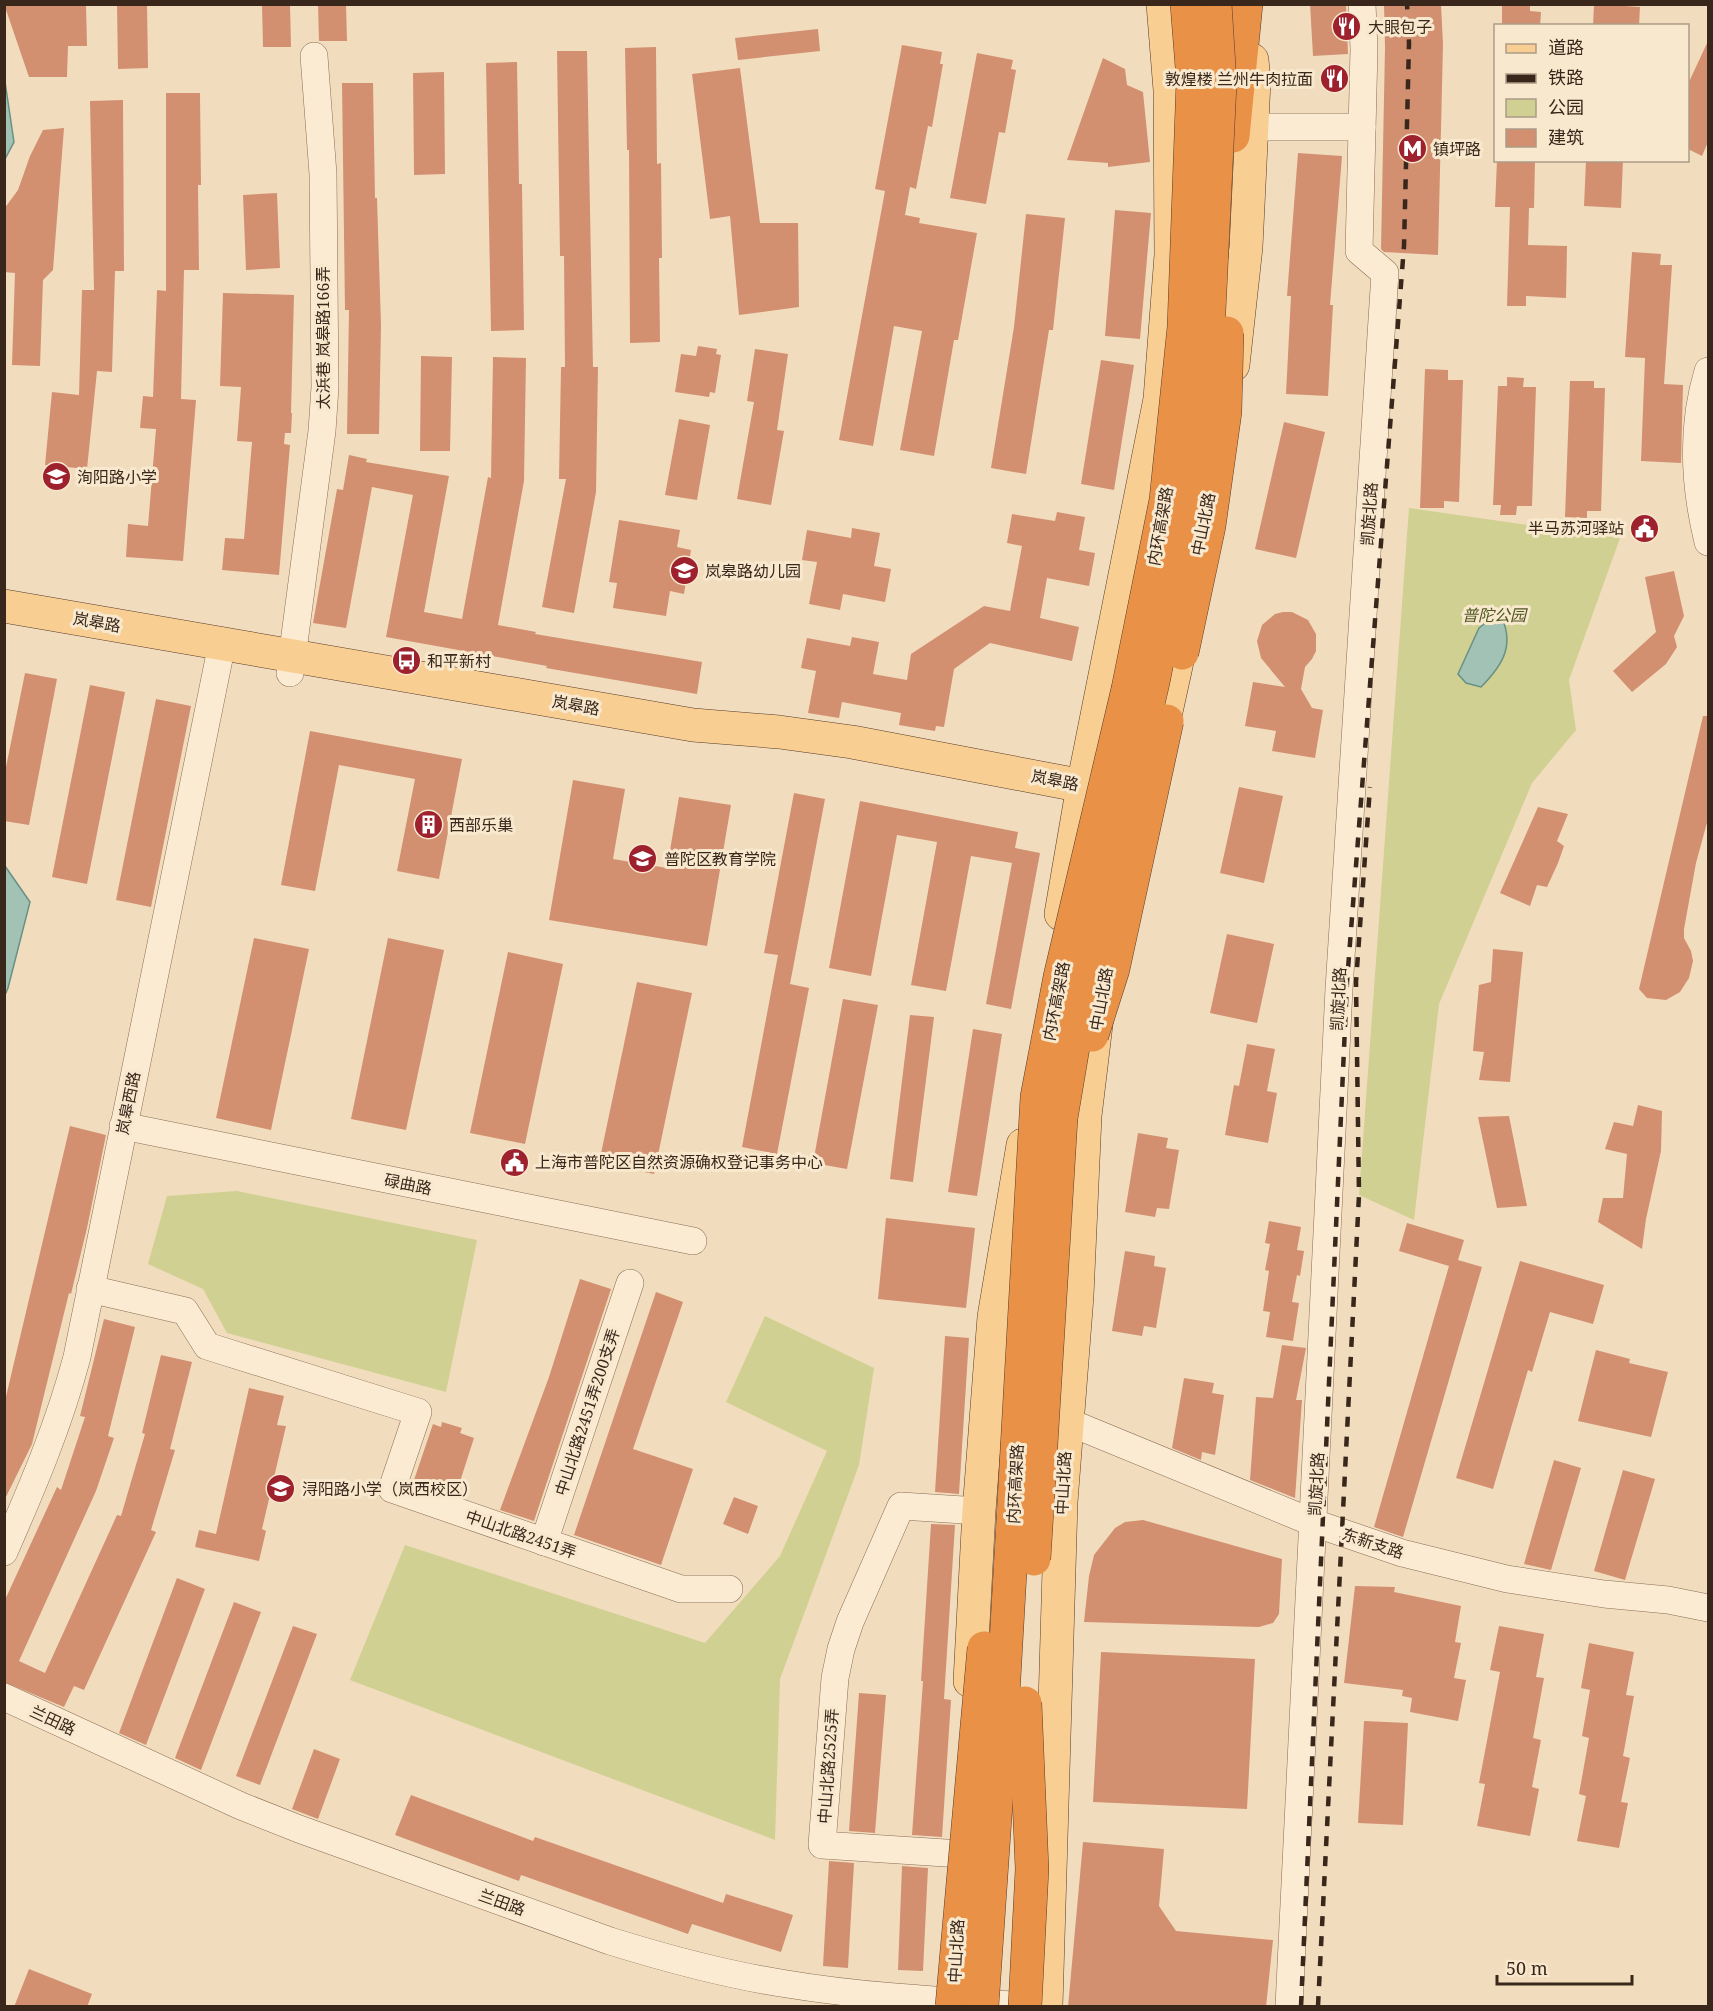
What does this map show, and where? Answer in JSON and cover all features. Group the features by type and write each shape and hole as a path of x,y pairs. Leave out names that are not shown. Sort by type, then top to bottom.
{"highway":[{"name":"内环高架路","path":"960,2005 1002,1719 1037,1097 1060,977 1128,689 1166,500 1184,327 1193,80 1187,4"},
{"name":"内环高架路","path":"1004,2007 1061,1118 1086,970 1153,682 1190,497 1208,332 1220,83 1215,4"},
{"path":"1061,1118 1085,1057 1113,969 1209,526 1225,412 1242,131 1246,4"},
{"path":"1024,1703 1032,1869 1027,2007"}],"main road":[{"name":"中山北路","path":"960,2005 961,1854 979,1510 994,1317 1081,797 1160,399 1171,255 1170,90 1163,4"},
{"name":"中山北路","path":"1046,2007 1061,1514 1066,1421 1077,1296 1085,1116 1091,1053 1102,985 1144,811 1184,626 1233,366 1246,247 1242,131"},
{"name":"岚皋路","path":"4,606 291,665 693,725 779,732 852,742 1144,811"},
{"name":"岚皋路","path":"4,622 220,652"}],"street":[{"name":"凯旋北路","path":"1289,2007 1339,989 1385,273 1359,251 1364,49 1362,4"},
{"name":"太浜巷 岚皋路166弄","path":"291,665 322,431 325,387 323,174 314,56"},
{"path":"1242,131 1362,127"},
{"path":"1708,371 1701,394 1695,442 1698,490 1708,542"},
{"name":"岚皋西路","path":"4,1552 59,1419 77,1357 220,652"},
{"name":"碌曲路","path":"123,1126 693,1241"},
{"name":"中山北路2451弄200支弄","path":"544,1542 630,1283"},
{"name":"中山北路2451弄","path":"90,1289 185,1311 207,1346 418,1412 392,1490 681,1588 729,1589"},
{"name":"东新支路","path":"988,1390 1314,1522 1402,1553 1486,1575 1566,1589 1668,1600 1708,1608"},
{"name":"中山北路2525弄","path":"961,1854 822,1845 835,1678 841,1649 850,1622 901,1506 979,1510"},
{"name":"兰田路","path":"4,1697 240,1806 299,1829 610,1941 705,1968 786,1996 1027,2007"}],"green space":[{"name":"普陀公园","path":"1409,508 1620,538 1569,680 1576,730 1532,783 1439,1004 1414,1220 1359,1195"},
{"path":"237,1191 477,1240 446,1392 227,1333 203,1289 148,1264 167,1196"},
{"path":"765,1316 874,1368 859,1465 780,1679 775,1840 350,1680 405,1545 705,1643 780,1556 827,1451 726,1402"}],"shaded area":[{"path":"4,75 14,142 5,159 4,159"},
{"path":"1499,612 1507,634 1505,652 1501,661 1481,687 1466,683 1458,674 1479,628"},
{"path":"5,866 30,902 5,995"}],"building":[{"path":"4,4 86,4 87,46 68,46 67,77 29,77"},
{"path":"117,4 147,4 148,68 118,69"},
{"path":"262,4 290,4 291,47 263,47"},
{"path":"318,4 346,4 347,41 319,41"},
{"path":"1310,4 1346,4 1348,54 1313,56"},
{"name":"镇坪路","path":"1384,4 1441,4 1443,44 1438,255 1384,252 1381,249"},
{"path":"1502,4 1530,4 1530,11 1541,12 1540,24 1502,24"},
{"path":"1594,4 1640,7 1639,24 1593,24"},
{"path":"818,29 820,51 738,60 735,38"},
{"path":"1708,41 1708,142 1702,156 1689,150 1689,82"},
{"path":"902,45 942,52 940,64 943,64 932,127 928,126 916,189 910,187 905,215 920,218 919,223 977,233 958,340 954,340 934,456 900,450 922,331 894,326 873,446 839,440 885,191 875,189"},
{"path":"656,47 657,164 661,163 660,342 630,343 629,150 627,150 625,48"},
{"path":"557,51 587,51 593,367 598,367 596,492 574,613 542,607 566,479 559,479 561,367 565,367 564,256 560,256"},
{"path":"977,53 1013,60 1011,69 1016,70 1005,133 999,132 986,204 950,198"},
{"path":"1103,58 1125,69 1127,85 1143,92 1150,162 1108,167 1108,163 1067,160"},
{"path":"517,62 519,184 522,184 524,330 491,331 486,63"},
{"path":"740,68 760,223 798,223 799,307 739,315 730,216 710,219 692,74"},
{"path":"444,72 445,174 414,175 413,73"},
{"path":"342,83 373,83 375,198 377,198 381,325 379,434 347,434 349,310 345,310"},
{"path":"166,93 200,93 199,270 184,270 181,399 196,400 183,561 126,557 128,524 148,526 156,429 140,428 143,396 153,397 157,290 166,291"},
{"path":"123,100 124,271 115,271 112,372 97,371 87,469 45,465 52,392 79,395 82,290 94,290 90,101"},
{"path":"64,128 53,270 43,280 40,366 12,365 15,273 4,272 4,209 18,190 30,156 43,130"},
{"path":"1298,153 1342,156 1330,305 1333,305 1328,396 1286,394 1291,296 1287,296"},
{"path":"1497,162 1535,162 1534,208 1529,208 1528,245 1567,246 1566,298 1526,296 1526,306 1507,306 1510,207 1495,207"},
{"path":"1586,162 1623,162 1621,208 1584,206"},
{"path":"277,193 280,268 246,270 243,195"},
{"path":"1115,210 1151,213 1140,339 1105,336"},
{"path":"1026,214 1065,218 1053,330 1049,330 1026,474 991,468 1014,327"},
{"path":"1632,252 1661,254 1660,265 1672,265 1664,384 1683,385 1681,463 1641,461 1645,358 1625,357"},
{"path":"223,293 294,295 291,433 285,433 284,444 290,445 279,575 222,570 225,538 244,539 252,442 237,441 241,387 220,386"},
{"path":"698,346 717,349 716,354 721,355 715,393 710,392 709,397 675,392 681,354 696,356"},
{"path":"755,349 788,354 777,430 784,431 771,505 737,499 754,402 747,401"},
{"path":"421,356 452,357 450,451 420,451"},
{"path":"493,357 526,358 524,481 498,625 536,632 535,634 702,662 697,694 386,637 413,495 372,487 346,628 313,623 337,489 343,490 349,455 367,459 366,462 449,476 424,612 462,619 488,477 491,478"},
{"path":"1101,360 1134,365 1114,490 1081,484"},
{"path":"1425,369 1448,370 1448,380 1463,380 1459,502 1444,501 1444,508 1420,508"},
{"path":"1507,377 1524,378 1523,387 1536,387 1532,506 1517,506 1516,515 1500,515 1501,505 1493,505 1498,386 1507,386"},
{"path":"1570,381 1594,381 1594,388 1605,388 1601,511 1587,511 1587,518 1565,517"},
{"path":"679,419 710,425 697,500 665,495"},
{"path":"1284,422 1325,432 1296,558 1255,549"},
{"path":"1057,512 1085,517 1079,550 1095,553 1089,586 1047,578 1040,618 1079,627 1072,661 990,643 954,669 944,727 936,726 935,731 899,725 901,713 842,702 839,718 808,713 816,671 801,668 807,638 850,646 852,637 879,642 873,674 907,680 911,654 984,606 1010,611 1022,546 1007,543 1012,514 1055,521"},
{"path":"619,520 680,530 677,547 691,550 684,594 670,591 666,616 613,608 617,583 609,582"},
{"path":"852,528 880,533 874,566 891,569 885,602 843,594 840,610 809,604 817,562 802,560 807,530 851,538"},
{"path":"1674,571 1684,616 1674,636 1677,647 1666,664 1632,692 1613,671 1656,632 1645,577"},
{"path":"1292,612 1308,620 1316,634 1316,651 1305,667 1301,689 1312,708 1323,710 1315,758 1272,751 1276,731 1245,726 1253,682 1285,687 1261,658 1257,641 1262,625 1275,614"},
{"path":"25,673 57,679 29,825 4,821 4,777"},
{"path":"90,685 125,692 87,884 52,877"},
{"path":"156,699 191,706 151,907 116,900"},
{"path":"1703,716 1708,716 1708,819 1696,863 1684,929 1684,938 1693,961 1689,978 1680,992 1666,1000 1647,998 1639,989"},
{"name":"西部乐巢","path":"310,731 462,759 439,879 397,871 415,779 339,765 315,891 281,885"},
{"path":"573,780 625,789 613,859 667,868 679,797 731,805 707,946 549,920"},
{"path":"1239,787 1283,796 1264,883 1220,873"},
{"path":"794,793 825,799 790,984 809,988 777,1154 742,1147 778,955 764,953"},
{"path":"860,801 1018,832 1015,848 1040,853 1011,1009 986,1004 1012,863 971,856 946,991 911,985 937,842 897,835 871,976 829,968"},
{"path":"1538,807 1568,814 1557,841 1564,846 1558,863 1547,887 1537,885 1530,906 1500,893"},
{"path":"1227,934 1274,944 1257,1023 1210,1013"},
{"path":"254,938 309,949 271,1130 216,1118"},
{"path":"388,938 444,950 406,1130 351,1119"},
{"path":"1493,949 1523,952 1510,1082 1479,1080 1484,1052 1473,1051 1479,985 1491,982"},
{"path":"508,952 563,964 525,1144 470,1133"},
{"path":"637,982 692,993 654,1174 599,1163"},
{"path":"843,999 878,1005 847,1169 813,1163"},
{"path":"910,1015 934,1017 913,1182 890,1179"},
{"path":"973,1029 1002,1034 977,1196 948,1192"},
{"path":"1247,1044 1275,1049 1267,1091 1277,1093 1268,1143 1225,1135 1234,1085 1239,1086"},
{"path":"1638,1105 1662,1111 1661,1151 1642,1249 1598,1222 1603,1198 1623,1198 1627,1154 1605,1149 1614,1122 1633,1126"},
{"path":"1509,1116 1527,1206 1497,1208 1478,1117"},
{"path":"70,1126 106,1135 87,1228 32,1444 4,1501 4,1405"},
{"path":"1138,1133 1168,1138 1166,1148 1179,1150 1169,1209 1157,1208 1155,1217 1125,1212"},
{"path":"886,1218 975,1228 966,1308 878,1299"},
{"path":"1269,1221 1301,1227 1297,1250 1304,1251 1300,1276 1297,1275 1292,1302 1299,1303 1293,1341 1266,1337 1270,1312 1263,1311 1269,1271 1265,1270 1270,1244 1265,1243"},
{"path":"1407,1223 1464,1240 1458,1260 1482,1267 1403,1537 1374,1527 1449,1266 1399,1251"},
{"path":"1125,1251 1155,1256 1154,1266 1166,1268 1156,1328 1144,1326 1142,1336 1112,1331"},
{"path":"1520,1261 1604,1285 1593,1324 1550,1312 1532,1372 1528,1370 1493,1489 1456,1478"},
{"path":"580,1279 611,1289 534,1521 500,1510 549,1377"},
{"path":"656,1292 683,1302 633,1449 693,1469 661,1565 574,1535"},
{"path":"104,1319 135,1327 108,1436 114,1438 96,1491 19,1661 45,1673 117,1515 121,1516 145,1434 142,1433 161,1355 192,1362 170,1449 175,1450 151,1530 156,1532 84,1690 74,1686 64,1707 4,1682 4,1602 57,1487 61,1490 85,1417 80,1416"},
{"path":"945,1336 969,1338 959,1494 935,1492"},
{"path":"1282,1345 1306,1348 1296,1400 1302,1400 1295,1498 1250,1480 1256,1397 1273,1398"},
{"path":"1596,1350 1630,1359 1629,1363 1668,1372 1651,1437 1578,1421"},
{"path":"1184,1378 1214,1383 1212,1393 1224,1395 1215,1455 1202,1452 1201,1460 1172,1448"},
{"path":"249,1388 284,1396 277,1425 286,1426 262,1529 266,1531 259,1561 195,1547 199,1530 216,1534"},
{"path":"442,1422 462,1428 460,1433 474,1438 456,1494 414,1480 433,1424 441,1427"},
{"path":"1554,1460 1581,1468 1551,1570 1524,1564"},
{"path":"1623,1470 1655,1479 1625,1580 1594,1571"},
{"path":"734,1497 758,1506 748,1534 723,1524"},
{"path":"1143,1520 1282,1559 1279,1614 1273,1623 1259,1627 1084,1622 1089,1576 1094,1555 1115,1528 1125,1522"},
{"path":"931,1524 955,1525 944,1699 951,1700 942,1837 912,1835"},
{"path":"177,1578 205,1589 146,1745 119,1733"},
{"path":"1355,1586 1395,1587 1394,1592 1461,1606 1455,1642 1461,1643 1454,1678 1466,1680 1458,1721 1410,1712 1412,1698 1402,1696 1403,1690 1344,1683"},
{"path":"234,1602 261,1612 201,1770 175,1758"},
{"path":"293,1626 317,1634 260,1785 236,1776"},
{"path":"1499,1626 1544,1634 1536,1677 1544,1678 1533,1738 1541,1740 1532,1787 1539,1789 1530,1836 1477,1826 1485,1784 1479,1783 1500,1672 1490,1670"},
{"path":"1589,1643 1634,1652 1626,1695 1634,1696 1623,1756 1630,1758 1621,1802 1628,1803 1619,1848 1577,1841 1586,1796 1579,1794 1589,1738 1582,1736 1590,1690 1581,1688"},
{"path":"1101,1652 1255,1659 1247,1809 1093,1802"},
{"path":"859,1693 886,1695 875,1833 849,1831"},
{"path":"1364,1721 1408,1723 1403,1825 1358,1823"},
{"path":"314,1749 340,1759 318,1819 292,1809"},
{"path":"411,1795 533,1841 535,1837 723,1903 726,1894 793,1915 781,1952 692,1924 688,1934 521,1875 519,1881 395,1835"},
{"path":"1083,1842 1164,1849 1159,1906 1176,1931 1273,1940 1266,2007 1068,2007"},
{"path":"829,1861 854,1863 848,1968 823,1966"},
{"path":"902,1866 928,1868 923,1971 898,1970"},
{"path":"29,1969 92,1994 87,2007 14,2007"}],"railway":[{"path":"1301,2006 1347,982 1404,246 1409,43 1407,4"},
{"path":"1318,2006 1359,1195 1356,982 1370,787"}],"place":[{"name":"大眼包子","path":"1347,27"},
{"name":"敦煌楼 兰州牛肉拉面","path":"1334,79"},
{"name":"镇坪路","path":"1412,149"},
{"name":"洵阳路小学","path":"56,477"},
{"name":"半马苏河驿站","path":"1645,528"},
{"name":"岚皋路幼儿园","path":"684,571"},
{"name":"和平新村","path":"406,661"},
{"name":"西部乐巢","path":"428,825"},
{"name":"普陀区教育学院","path":"643,859"},
{"name":"上海市普陀区自然资源确权登记事务中心","path":"514,1162"},
{"name":"浔阳路小学（岚西校区）","path":"281,1489"}]}
